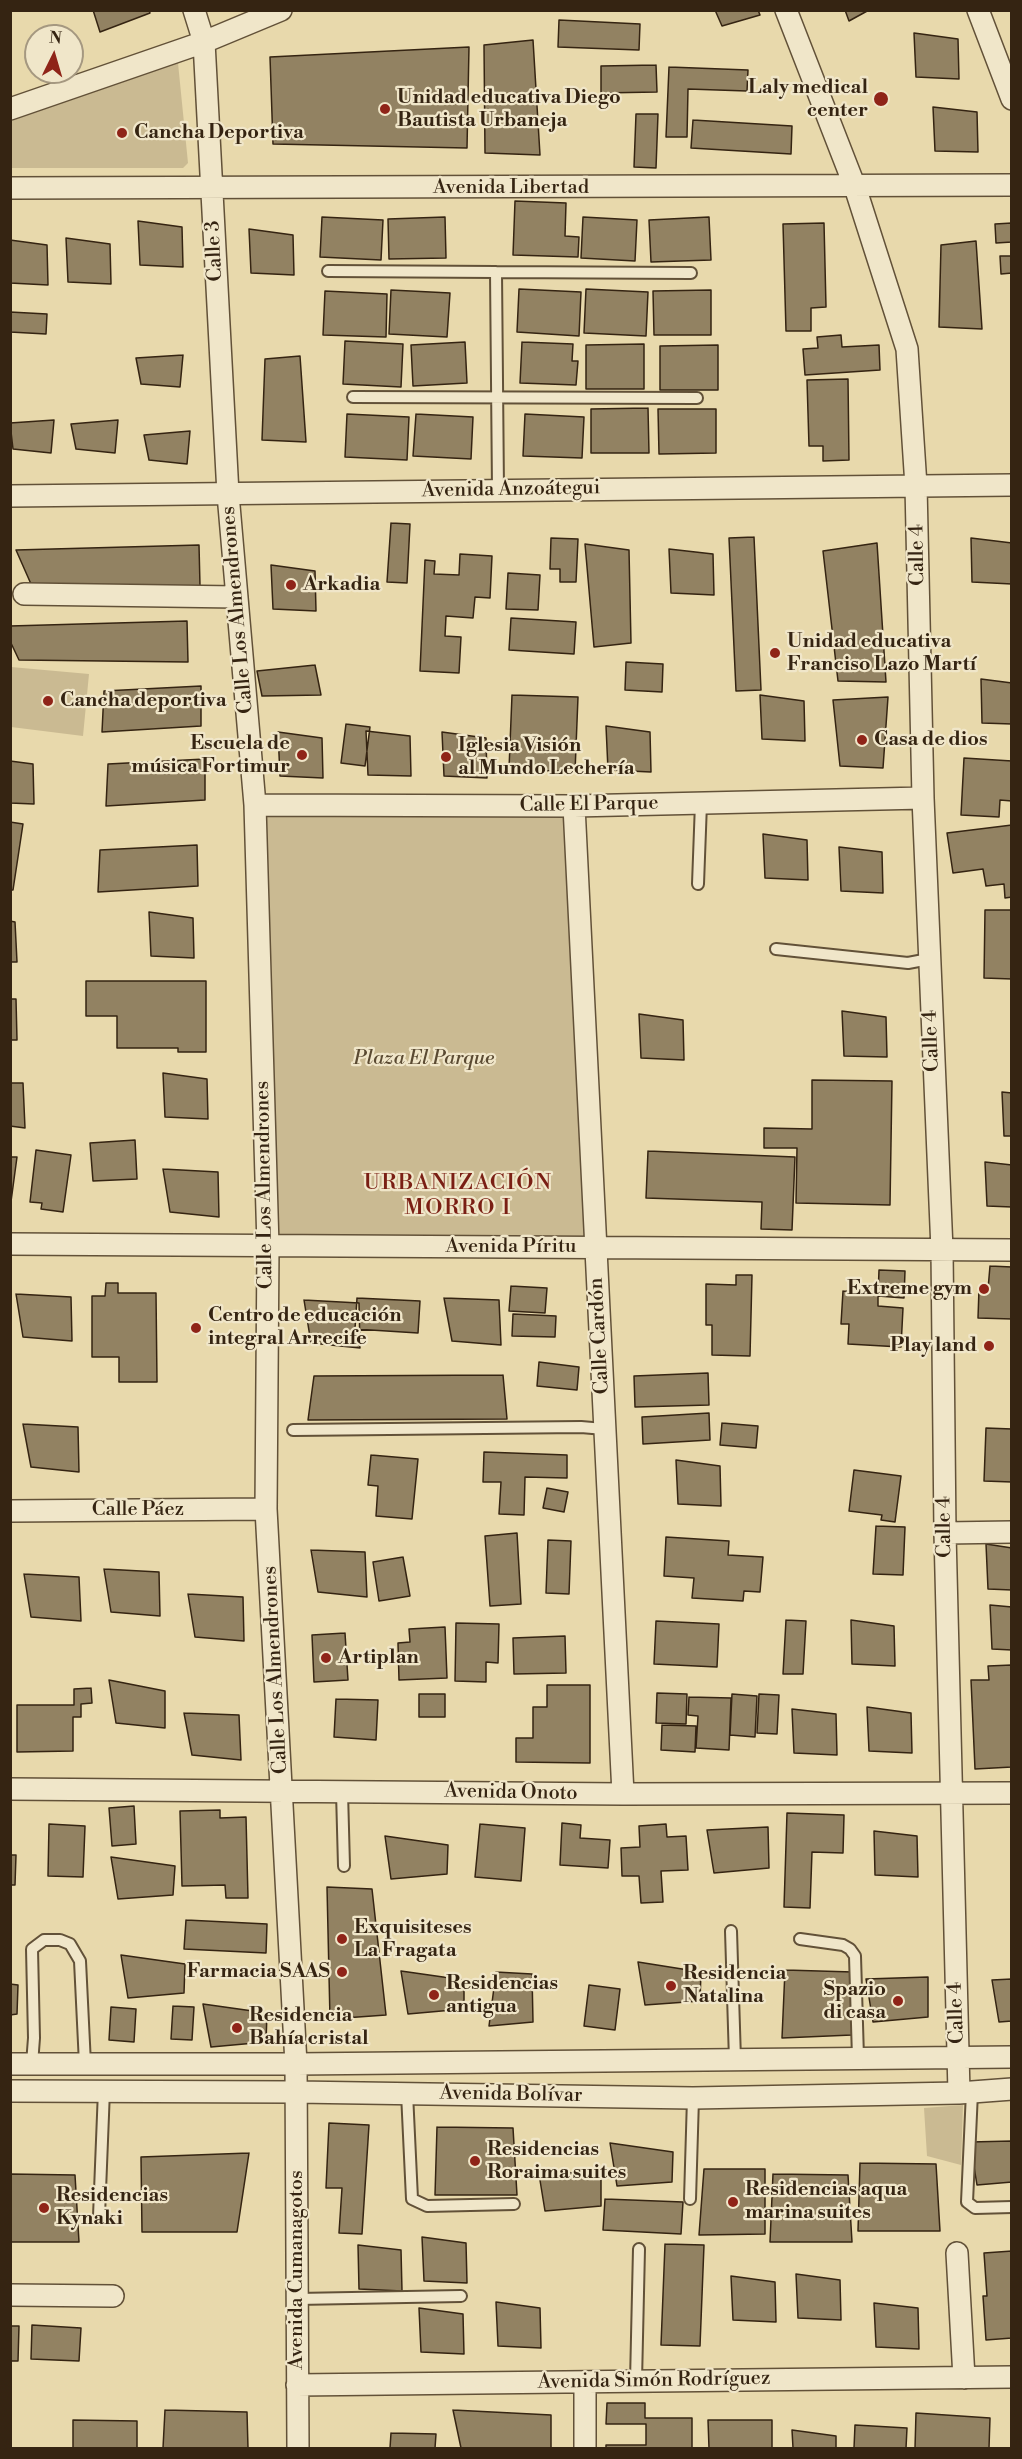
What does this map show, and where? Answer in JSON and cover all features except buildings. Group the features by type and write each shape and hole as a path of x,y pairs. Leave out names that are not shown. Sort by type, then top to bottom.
{"street":[{"name":"Calle 3","path":"194,10 204,42 228,494"},
{"path":"10,110 204,42 281,10"},
{"name":"Calle 4","path":"786,10 855,187 907,348 916,486 923,798 942,1250 945,1533 958,2057 965,2092"},
{"path":"978,10 1011,99"},
{"name":"Avenida Libertad","path":"10,188 1011,185"},
{"name":"Avenida Anzoátegui","path":"10,496 1011,485"},
{"name":"Calle Los Almendrones","path":"228,494 255,805 268,1246 266,1509 283,1791 296,2092"},
{"path":"24,594 237,597"},
{"name":"Calle El Parque","path":"255,805 574,806 923,798"},
{"name":"Calle Cardón","path":"574,806 623,1794"},
{"name":"Avenida Píritu","path":"10,1244 1011,1250"},
{"name":"Calle Páez","path":"10,1511 266,1509"},
{"path":"945,1533 1011,1532"},
{"name":"Avenida Onoto","path":"10,1789 623,1794 1011,1793"},
{"name":"Avenida Bolívar","path":"10,2064 296,2064 1011,2057"},
{"name":"Avenida Bolívar","path":"10,2091 407,2093 693,2098 1011,2089"},
{"name":"Avenida Cumanagotos","path":"296,2092 298,2448"},
{"path":"957,2253 964,2378"},
{"path":"10,2295 113,2296"},
{"name":"Avenida Simón Rodríguez","path":"297,2385 1011,2377"},
{"path":"585,2382 585,2448"}],"lane":[{"path":"328,271 692,273"},
{"path":"496,272 498,490"},
{"path":"353,397 697,398"},
{"path":"698,884 701,803"},
{"path":"776,949 908,963 929,959"},
{"path":"293,1430 581,1427 604,1429"},
{"path":"342,1792 344,1866"},
{"path":"731,1931 735,2060"},
{"path":"32,2064 34,2038 32,1949 44,1940 60,1940 70,1944 80,1961 85,2064"},
{"path":"800,1940 843,1945 855,1956 858,2058"},
{"path":"99,2216 104,2090"},
{"path":"965,2092 967,2202 975,2208 1011,2207"},
{"path":"407,2093 412,2199 427,2206 514,2204"},
{"path":"690,2199 693,2098"},
{"path":"636,2381 639,2249"},
{"path":"297,2299 461,2296"}],"green space":[{"path":"169,60 178,63 188,163 183,168 11,168 11,121"},
{"name":"Cancha deportiva","path":"11,667 89,674 83,736 11,727"},
{"name":"Plaza El Parque","path":"255,805 574,806 595,1248 268,1246"},
{"path":"963,2105 961,2165 927,2156 924,2108"}],"place":[{"name":"Laly medical center","path":"881,99"},
{"name":"Unidad educativa Diego Bautista Urbaneja","path":"385,109"},
{"name":"Cancha Deportiva","path":"122,133"},
{"name":"Arkadia","path":"291,585"},
{"name":"Unidad educativa Franciso Lazo Martí","path":"775,653"},
{"name":"Cancha deportiva","path":"48,701"},
{"name":"Casa de dios","path":"862,740"},
{"name":"Escuela de música Fortimur","path":"302,755"},
{"name":"Iglesia Visión al Mundo Lechería","path":"446,757"},
{"name":"Extreme gym","path":"984,1289"},
{"name":"Centro de educación integral Arrecife","path":"196,1328"},
{"name":"Play land","path":"989,1346"},
{"name":"Artiplan","path":"326,1658"},
{"name":"Exquisiteses La Fragata","path":"342,1939"},
{"name":"Farmacia SAAS","path":"342,1972"},
{"name":"Residencia Natalina","path":"671,1986"},
{"name":"Residencias antigua","path":"434,1995"},
{"name":"Spazio di casa","path":"898,2001"},
{"name":"Residencia Bahía cristal","path":"237,2028"},
{"name":"Residencias Roraima suites","path":"475,2161"},
{"name":"Residencias aqua marina suites","path":"733,2202"},
{"name":"Residencias Kynaki","path":"44,2208"}],"district":[{"name":"URBANIZACIÓN MORRO I","path":"458,1196"}]}
